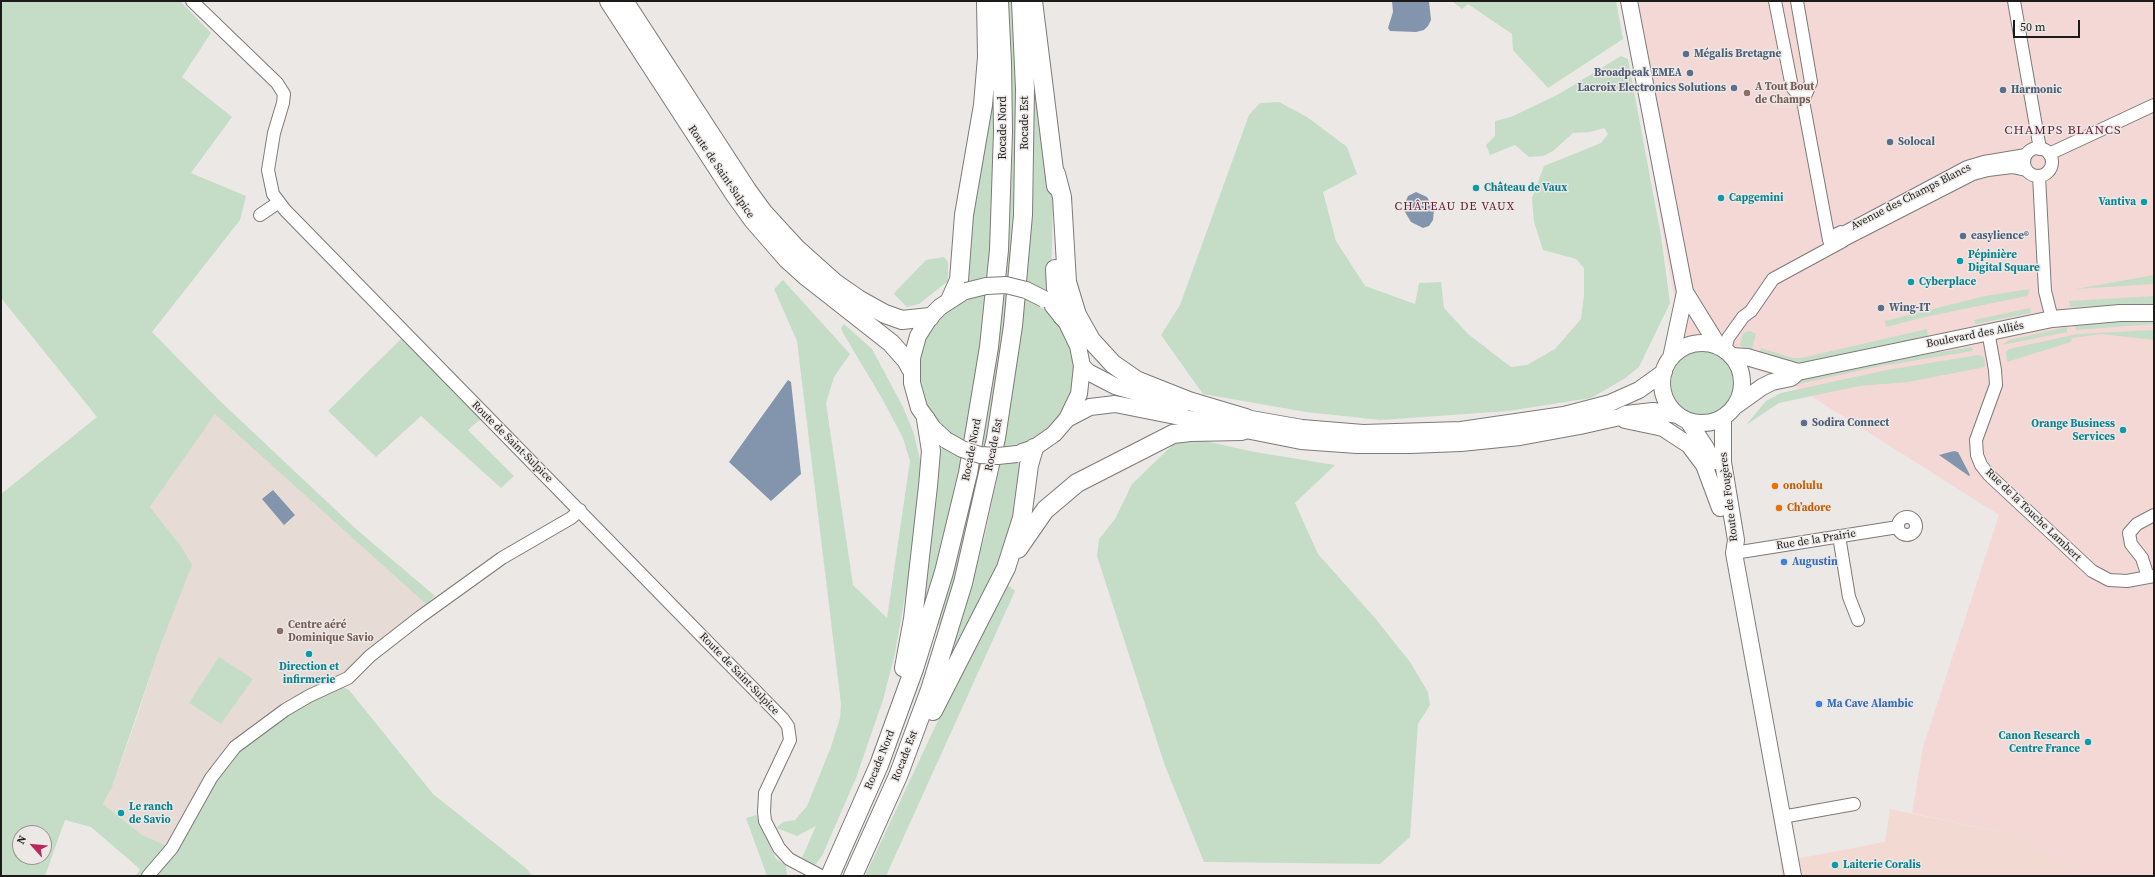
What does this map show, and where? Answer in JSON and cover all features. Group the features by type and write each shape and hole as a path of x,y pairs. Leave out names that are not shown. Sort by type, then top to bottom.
{"highway":[{"name":"Route de Saint-Sulpice","path":"609,1 735,196 753,220 787,259 807,278 891,343 906,360 911,369"},
{"name":"Route de Saint-Sulpice","path":"624,1 747,190 768,218 796,249 835,282 858,299 885,314 902,320 930,317"},
{"path":"958,294 964,215 983,105 987,57 986,1"},
{"name":"Rocade Nord","path":"828,876 879,765 912,676 944,572 968,473 989,346 999,250 1003,132 1002,63 998,1"},
{"name":"Rocade Est","path":"855,872 898,776 939,662 965,576 996,438 1013,326 1023,214 1025,89 1021,1"},
{"path":"1033,1 1056,174 1057,225 1055,277 1062,316"},
{"path":"1056,174 1062,197 1067,282 1077,315 1094,344 1113,364 1145,385 1189,401 1244,425"},
{"path":"828,876 881,737 908,653 921,558 930,471 930,442 926,419"},
{"path":"855,872 892,803 939,696 1006,568 1045,510 1077,484 1173,434 1244,425"},
{"path":"1006,568 1022,518 1029,465 1034,448"}],"main road":[{"path":"1629,1 1685,292 1671,358 1664,372 1663,391 1666,400 1683,418"},
{"path":"986,286 1006,286 1026,290 1044,299 1062,316 1076,338 1082,366 1079,394 1067,419 1054,434 1034,448 1017,454 998,456 980,455 962,449 946,440 926,419 914,396 911,369 912,358 918,336 930,317 958,294 986,286"},
{"path":"1082,366 1088,372 1106,382 1146,396 1301,441 1357,445 1461,443 1520,436 1620,417 1626,414 1645,412 1706,423 1729,412 1739,398 1742,380 1738,365 1725,351 1685,292"},
{"name":"Boulevard des Alliés","path":"1725,351 1798,372 1988,331 2052,319 2120,313 2154,313"},
{"path":"1671,358 1678,351 1694,344 1702,343 1725,351"},
{"path":"1067,419 1090,407 1115,404 1244,425 1363,433 1461,430 1564,415 1610,403 1633,393 1664,372"},
{"name":"Boulevard des Alliés","path":"1729,412 1762,387 1772,382 1791,378 1798,372"},
{"name":"Route de Fougères","path":"1729,412 1723,462 1736,540 1734,553"},
{"path":"1620,417 1628,422 1645,422 1663,428 1686,442 1704,465 1720,508"},
{"name":"Route de Fougères","path":"1683,418 1711,459 1721,500 1720,508 1727,541 1734,553"},
{"path":"1734,553 1793,876"}],"street":[{"name":"Route de Saint-Sulpice","path":"192,1 277,83 284,94 284,99 274,133 268,170 272,189 279,202 499,430 580,510 788,726 790,740 768,783 764,798 764,812 769,830 779,848 789,859 821,876"},
{"path":"1774,1 1792,87 1803,101 1824,212 1824,221 1830,243"},
{"path":"1797,1 1810,82 1803,101"},
{"path":"2014,1 2045,151 2052,162 2051,168 2045,174 2039,176 2033,175 2026,170 2024,161 2026,155 2032,150 2045,151 2154,105"},
{"name":"Avenue des Champs Blancs","path":"1843,235 1967,167 1984,162 2026,155"},
{"name":"Avenue des Champs Blancs","path":"1843,235 1973,174 1988,170 2012,167 2026,170"},
{"path":"2039,176 2045,291 2052,319"},
{"path":"260,215 279,202"},
{"path":"1725,351 1728,338 1743,318 1751,311 1773,279 1824,252 1830,243 1843,235 1831,223 1824,212"},
{"name":"Rue de la Touche Lambert","path":"1988,331 1996,370 1996,385 1990,406 1976,440 1977,455 1981,465 1988,475 2092,571 2109,580 2127,581 2151,577 2142,558 2131,544 2129,533 2137,524 2154,515"},
{"path":"148,876 172,848 211,778 235,747 285,710 348,678 370,656 420,617 502,558 571,518 580,510"},
{"name":"Rue de la Prairie","path":"1734,553 1898,527"},
{"path":"1839,536 1849,597 1858,620"},
{"path":"1782,817 1854,804"}],"shaded area":[{"path":"1623,1 2154,1 2154,876 2083,876 2010,834 1912,813 1923,747 1999,515 1784,379 1735,363 1708,344 1683,348"},
{"name":"Centre aéré Dominique Savio","path":"222,403 357,530 435,596 345,672 322,685 233,745 206,775 191,808 168,846 142,835 103,804 112,787 162,641 181,546 150,507"},
{"path":"1890,809 2010,834 2083,876 1782,876 1780,862 1885,842"}],"green space":[{"path":"1,1 180,1 211,33 182,77 232,117 191,173 246,196 240,220 152,332 222,403 357,530 435,596 426,604 215,414 150,507 181,546 192,565 162,641 112,787 103,804 142,835 175,849 215,780 237,749 294,709 341,686 349,690 433,794 527,869 532,876 136,876 140,869 91,827 65,820 52,856 52,825 12,825 12,865 49,865 45,876 1,876 1,494 97,417 1,298"},
{"path":"1005,1 1015,1 1019,98 1012,277 1003,277"},
{"path":"1452,1 1616,1 1623,39 1548,88 1513,50 1512,34 1468,4 1462,9"},
{"path":"991,32 994,154 988,276 969,281 966,280"},
{"path":"1621,56 1628,59 1661,236 1670,303 1639,367 1624,379 1591,398 1508,411 1381,420 1306,412 1203,394 1161,335 1180,305 1249,115 1260,103 1279,102 1307,117 1347,147 1357,174 1323,192 1336,241 1365,286 1415,304 1419,283 1441,282 1444,308 1468,334 1511,367 1527,365 1555,349 1581,319 1584,295 1584,268 1576,259 1543,250 1534,222 1532,198 1544,166 1601,143 1608,134 1604,128 1590,132 1573,133 1553,151 1543,156 1529,157 1515,145 1490,155 1486,145 1495,136 1495,121 1511,117 1559,94"},
{"path":"1034,74 1053,197 1051,287 1046,290 1027,281 1034,176"},
{"path":"944,257 948,262 948,281 919,304 907,307 894,294 926,260"},
{"path":"2154,275 2154,284 2076,289"},
{"path":"783,280 850,354 834,377 826,403 853,585 887,618 910,461 903,438 883,400 843,333 841,328 844,324 872,349 903,407 914,434 921,464 909,574 895,653 883,700 856,778 822,856 814,866 801,860 816,826 797,836 776,828 783,822 795,820 807,806 831,747 840,718 841,704 797,341 774,289"},
{"path":"2030,289 2027,296 1925,317 1886,327 1885,321 1985,296"},
{"path":"1002,293 1010,294 988,448 979,447"},
{"path":"987,294 975,385 965,442 958,440 934,420 922,398 917,369 922,344 941,315 967,298"},
{"path":"2154,296 2154,305 2070,307 2069,301"},
{"path":"1025,299 1043,309 1045,307 1058,321 1075,356 1074,387 1060,419 1036,440 1003,448 1013,392"},
{"path":"2030,308 2031,313 1975,324 1974,320"},
{"path":"2154,320 2154,324 2076,330 2075,326 2116,321"},
{"path":"2067,327 2067,332 2002,345 2009,340"},
{"path":"1927,329 1928,336 1805,363 1791,364 1759,355 1761,348 1792,358 1801,358"},
{"path":"2154,330 2154,340 2101,334 2072,338 2071,342 2007,362 2006,352 2009,349 2077,334"},
{"path":"1750,331 1756,334 1751,353 1740,345 1743,333"},
{"path":"403,337 482,418 468,430 514,476 501,488 421,416 376,457 328,411"},
{"path":"1972,347 1973,351 1881,366 1775,389 1768,393 1766,389 1772,385 1890,360"},
{"path":"1703,351 1721,357 1729,365 1735,383 1729,401 1721,409 1703,415 1685,409 1677,401 1671,383 1677,365 1685,357"},
{"path":"1978,355 1984,357 1985,367 1908,382 1859,386 1779,403 1746,425 1766,401 1781,393 1887,370"},
{"path":"1182,436 1255,452 1335,465 1295,503 1318,554 1375,618 1410,662 1428,692 1430,705 1418,724 1410,837 1380,864 1204,862 1165,766 1097,556 1099,539 1115,519 1132,484"},
{"path":"943,448 962,459 922,620 940,450"},
{"path":"1020,462 1013,531 954,660 949,658 984,539 1000,465"},
{"path":"976,463 985,464 944,627 935,624"},
{"path":"1008,585 1015,591 886,876 865,876 942,712"},
{"path":"219,657 253,679 221,724 189,703"},
{"path":"756,815 776,859 786,865 787,876 767,876 746,818"}],"water":[{"path":"1392,1 1429,1 1431,20 1428,26 1424,30 1416,32 1390,31 1388,28 1393,12"},
{"path":"1416,192 1427,197 1434,209 1433,220 1429,226 1423,228 1411,222 1405,212 1405,203 1408,196"},
{"path":"788,380 791,382 801,474 771,501 729,462"},
{"path":"1954,451 1958,452 1970,475 1969,476 1939,455"},
{"path":"273,490 295,515 284,525 262,499"}],"place":[{"name":"Mégalis Bretagne","path":"1686,54"},
{"name":"Broadpeak EMEA","path":"1690,73"},
{"name":"Lacroix Electronics Solutions","path":"1734,88"},
{"name":"Harmonic","path":"2003,90"},
{"name":"A Tout Bout de Champs","path":"1747,93"},
{"name":"Solocal","path":"1890,142"},
{"name":"Château de Vaux","path":"1476,188"},
{"name":"Capgemini","path":"1721,198"},
{"name":"Vantiva","path":"2144,202"},
{"name":"easylience®","path":"1963,236"},
{"name":"Pépinière Digital Square","path":"1960,261"},
{"name":"Cyberplace","path":"1911,282"},
{"name":"Wing-IT","path":"1881,308"},
{"name":"Sodira Connect","path":"1804,423"},
{"name":"Orange Business Services","path":"2123,430"},
{"name":"onolulu","path":"1775,486"},
{"name":"Ch’adore","path":"1779,508"},
{"name":"Augustin","path":"1784,562"},
{"name":"Centre aéré Dominique Savio","path":"280,631"},
{"name":"Direction et infirmerie","path":"309,654"},
{"name":"Ma Cave Alambic","path":"1819,704"},
{"name":"Canon Research Centre France","path":"2088,742"},
{"name":"Le ranch de Savio","path":"121,813"},
{"name":"Laiterie Coralis","path":"1835,865"}],"district":[{"name":"CHAMPS BLANCS","path":"2063,131"},
{"name":"CHÂTEAU DE VAUX","path":"1455,207"}]}
